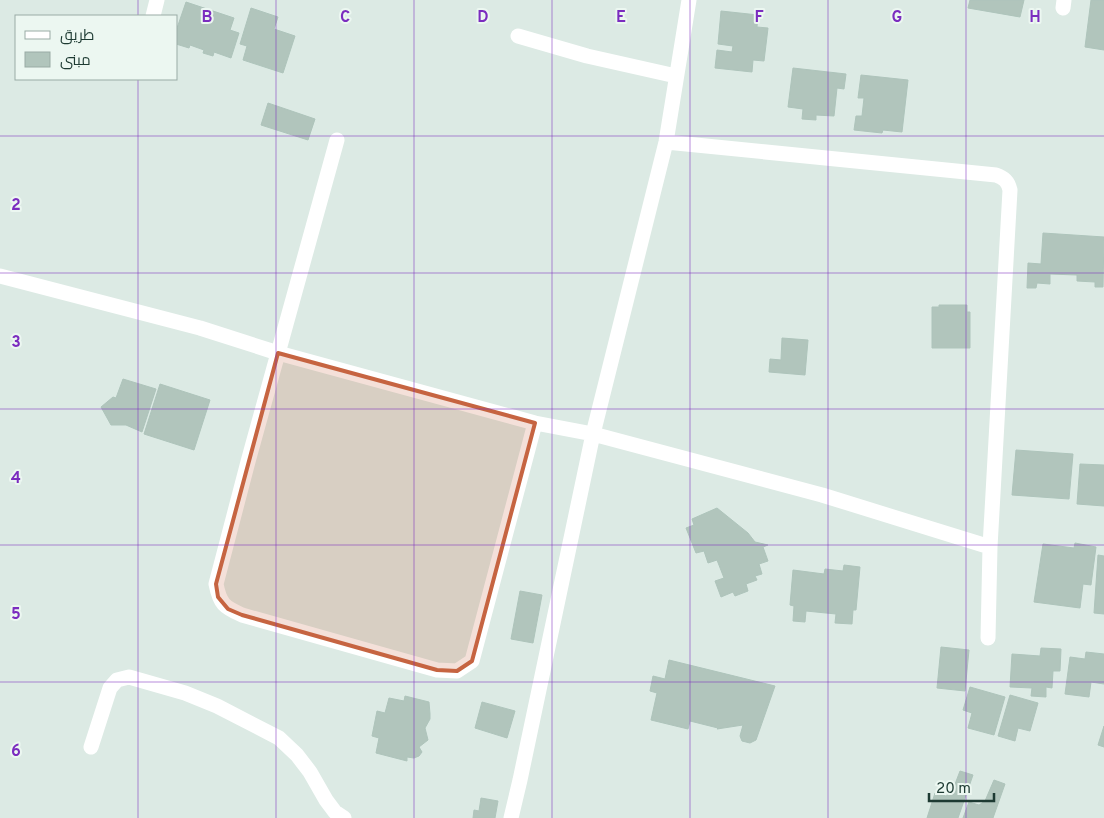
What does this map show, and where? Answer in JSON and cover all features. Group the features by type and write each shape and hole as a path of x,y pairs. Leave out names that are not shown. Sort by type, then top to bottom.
{"street":[{"path":"153,15 157,0"},
{"path":"511,818 593,434 666,142 689,0"},
{"path":"518,36 587,56 676,76"},
{"path":"337,140 216,584 218,597 228,609 242,615 438,670 457,671 472,661 535,423"},
{"path":"666,142 996,175 1008,183 1010,190 990,547 988,638"},
{"path":"0,276 200,328 278,353 535,423 593,434 822,495 990,547"},
{"path":"91,747 110,688 113,684 117,680 129,678 148,683 218,706 279,738 297,755 310,772 326,800 335,812 344,818"}],"highlighted area":[{"path":"278,353 535,423 472,661 457,671 437,670 242,615 228,609 218,597 216,584"}],"building":[{"path":"970,0 1024,0 1020,17 968,8"},
{"path":"1091,0 1104,0 1104,50 1085,47"},
{"path":"186,2 234,18 230,30 239,33 231,58 214,52 213,56 203,53 204,50 190,45 189,48 178,45 178,25"},
{"path":"251,8 278,17 274,29 295,36 283,73 243,60 247,46 240,44"},
{"path":"721,11 758,15 757,27 768,28 764,61 753,60 752,72 715,68 717,50 732,52 733,46 718,44"},
{"path":"793,68 846,74 844,89 837,88 834,116 816,115 816,120 802,119 803,109 788,107"},
{"path":"861,75 908,80 902,132 883,130 882,133 854,130 856,116 862,116 864,98 858,98"},
{"path":"268,103 315,119 308,140 261,125"},
{"path":"1043,233 1104,237 1103,287 1095,287 1095,282 1077,281 1077,275 1050,274 1050,284 1037,283 1036,288 1027,288 1028,263 1041,264"},
{"path":"939,305 967,305 967,312 970,312 970,348 932,348 932,307 939,307"},
{"path":"782,338 808,340 805,375 769,372 770,359 781,360"},
{"path":"123,379 156,389 142,432 126,425 111,425 101,407 113,397 116,398"},
{"path":"160,384 210,400 194,450 144,434"},
{"path":"1016,450 1073,454 1069,499 1012,495"},
{"path":"1080,464 1104,465 1104,506 1077,504"},
{"path":"717,508 748,533 755,542 768,545 763,547 768,561 759,564 762,574 755,576 757,580 746,584 748,591 735,596 733,592 721,597 715,581 724,578 717,560 708,563 704,551 696,553 686,528 694,525 692,519"},
{"path":"1075,543 1096,547 1091,585 1083,584 1080,608 1034,602 1043,544 1074,548"},
{"path":"1098,555 1104,556 1104,614 1094,613"},
{"path":"844,565 860,567 856,610 853,610 852,624 835,623 836,614 806,611 805,622 793,621 794,606 790,605 793,570 824,574 825,569 843,571"},
{"path":"520,591 542,595 533,643 511,639"},
{"path":"941,647 969,650 965,691 937,688"},
{"path":"1041,648 1061,649 1060,671 1053,671 1052,688 1046,687 1046,697 1031,696 1032,688 1010,687 1012,654 1040,656"},
{"path":"1086,652 1104,654 1104,684 1091,682 1089,697 1065,694 1070,657 1085,659"},
{"path":"669,660 775,686 756,740 750,743 742,741 740,736 743,725 717,729 690,721 688,729 651,720 657,693 650,691 653,676 665,679"},
{"path":"970,687 1005,697 994,735 968,728 972,713 963,710"},
{"path":"1010,695 1038,703 1030,731 1018,728 1015,741 998,736"},
{"path":"405,696 429,702 430,714 430,719 425,728 428,740 419,747 422,752 419,756 414,758 407,757 407,761 376,753 379,738 372,736 377,711 385,713 389,698 404,701"},
{"path":"482,702 515,711 507,738 475,728"},
{"path":"1104,726 1104,747 1098,745"},
{"path":"960,771 973,775 958,818 927,818 935,793 946,796 952,792"},
{"path":"994,780 1005,784 993,818 963,818 969,802 979,805 985,801"},
{"path":"481,798 498,801 495,818 473,818 474,810 479,811"}]}
